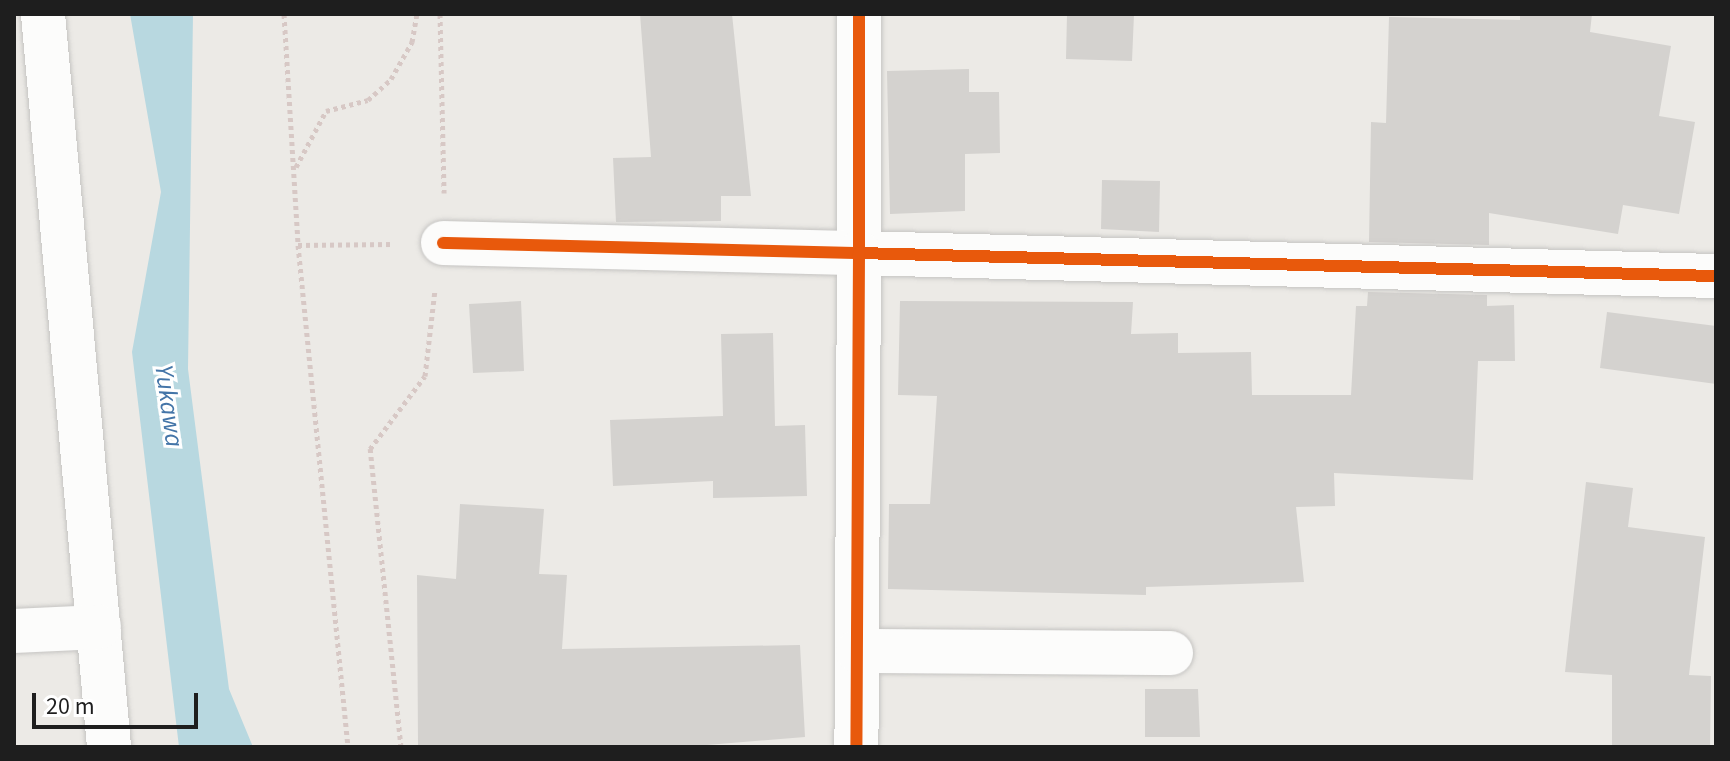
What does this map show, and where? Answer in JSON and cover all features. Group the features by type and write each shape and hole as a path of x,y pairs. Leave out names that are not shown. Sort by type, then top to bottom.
{"street":[{"path":"43,14 109,747"},
{"path":"856,747 859,14"},
{"path":"443,243 1716,276"},
{"path":"14,631 99,627"},
{"path":"858,651 1171,653"}],"path":[{"path":"284,14 296,168 298,245 348,747"},
{"path":"296,168 326,111 368,100 391,79 412,42 417,14"},
{"path":"401,747 370,449 425,376 443,243 440,14"},
{"path":"298,245 443,243"}],"water":[{"name":"Yukawa","path":"130,14 193,14 188,369 229,689 253,747 179,747 132,352 161,192"}],"building":[{"path":"640,14 732,14 751,196 721,196 721,221 616,222 613,158 651,157"},
{"path":"1067,14 1134,14 1132,61 1066,59"},
{"path":"1520,14 1592,14 1590,32 1671,46 1659,116 1695,122 1679,214 1623,205 1618,234 1489,213 1489,245 1369,242 1371,122 1386,123 1389,17 1520,20"},
{"path":"969,69 969,92 999,92 1000,153 965,154 965,211 890,214 887,71"},
{"path":"1102,180 1160,181 1159,232 1101,229"},
{"path":"1368,292 1487,295 1487,306 1514,305 1515,361 1478,361 1473,480 1334,473 1335,506 1296,507 1304,582 1146,587 1146,595 888,589 889,504 930,504 937,396 898,395 900,301 1133,302 1131,334 1178,333 1178,353 1251,352 1252,395 1351,395 1356,306 1367,306"},
{"path":"521,301 524,371 473,373 469,304"},
{"path":"1607,312 1716,326 1716,384 1600,368"},
{"path":"773,333 775,426 805,425 807,496 713,498 713,481 613,486 610,420 723,416 721,334"},
{"path":"1586,482 1633,488 1628,527 1705,537 1689,675 1711,676 1710,747 1612,747 1612,675 1565,672"},
{"path":"460,504 544,509 539,574 567,575 562,649 800,645 805,737 683,747 418,747 417,575 456,579"},
{"path":"1145,689 1198,689 1200,737 1145,737"}],"cycle path":[{"path":"859,14 859,253 1716,276"},
{"path":"443,243 859,253 856,747"}]}
